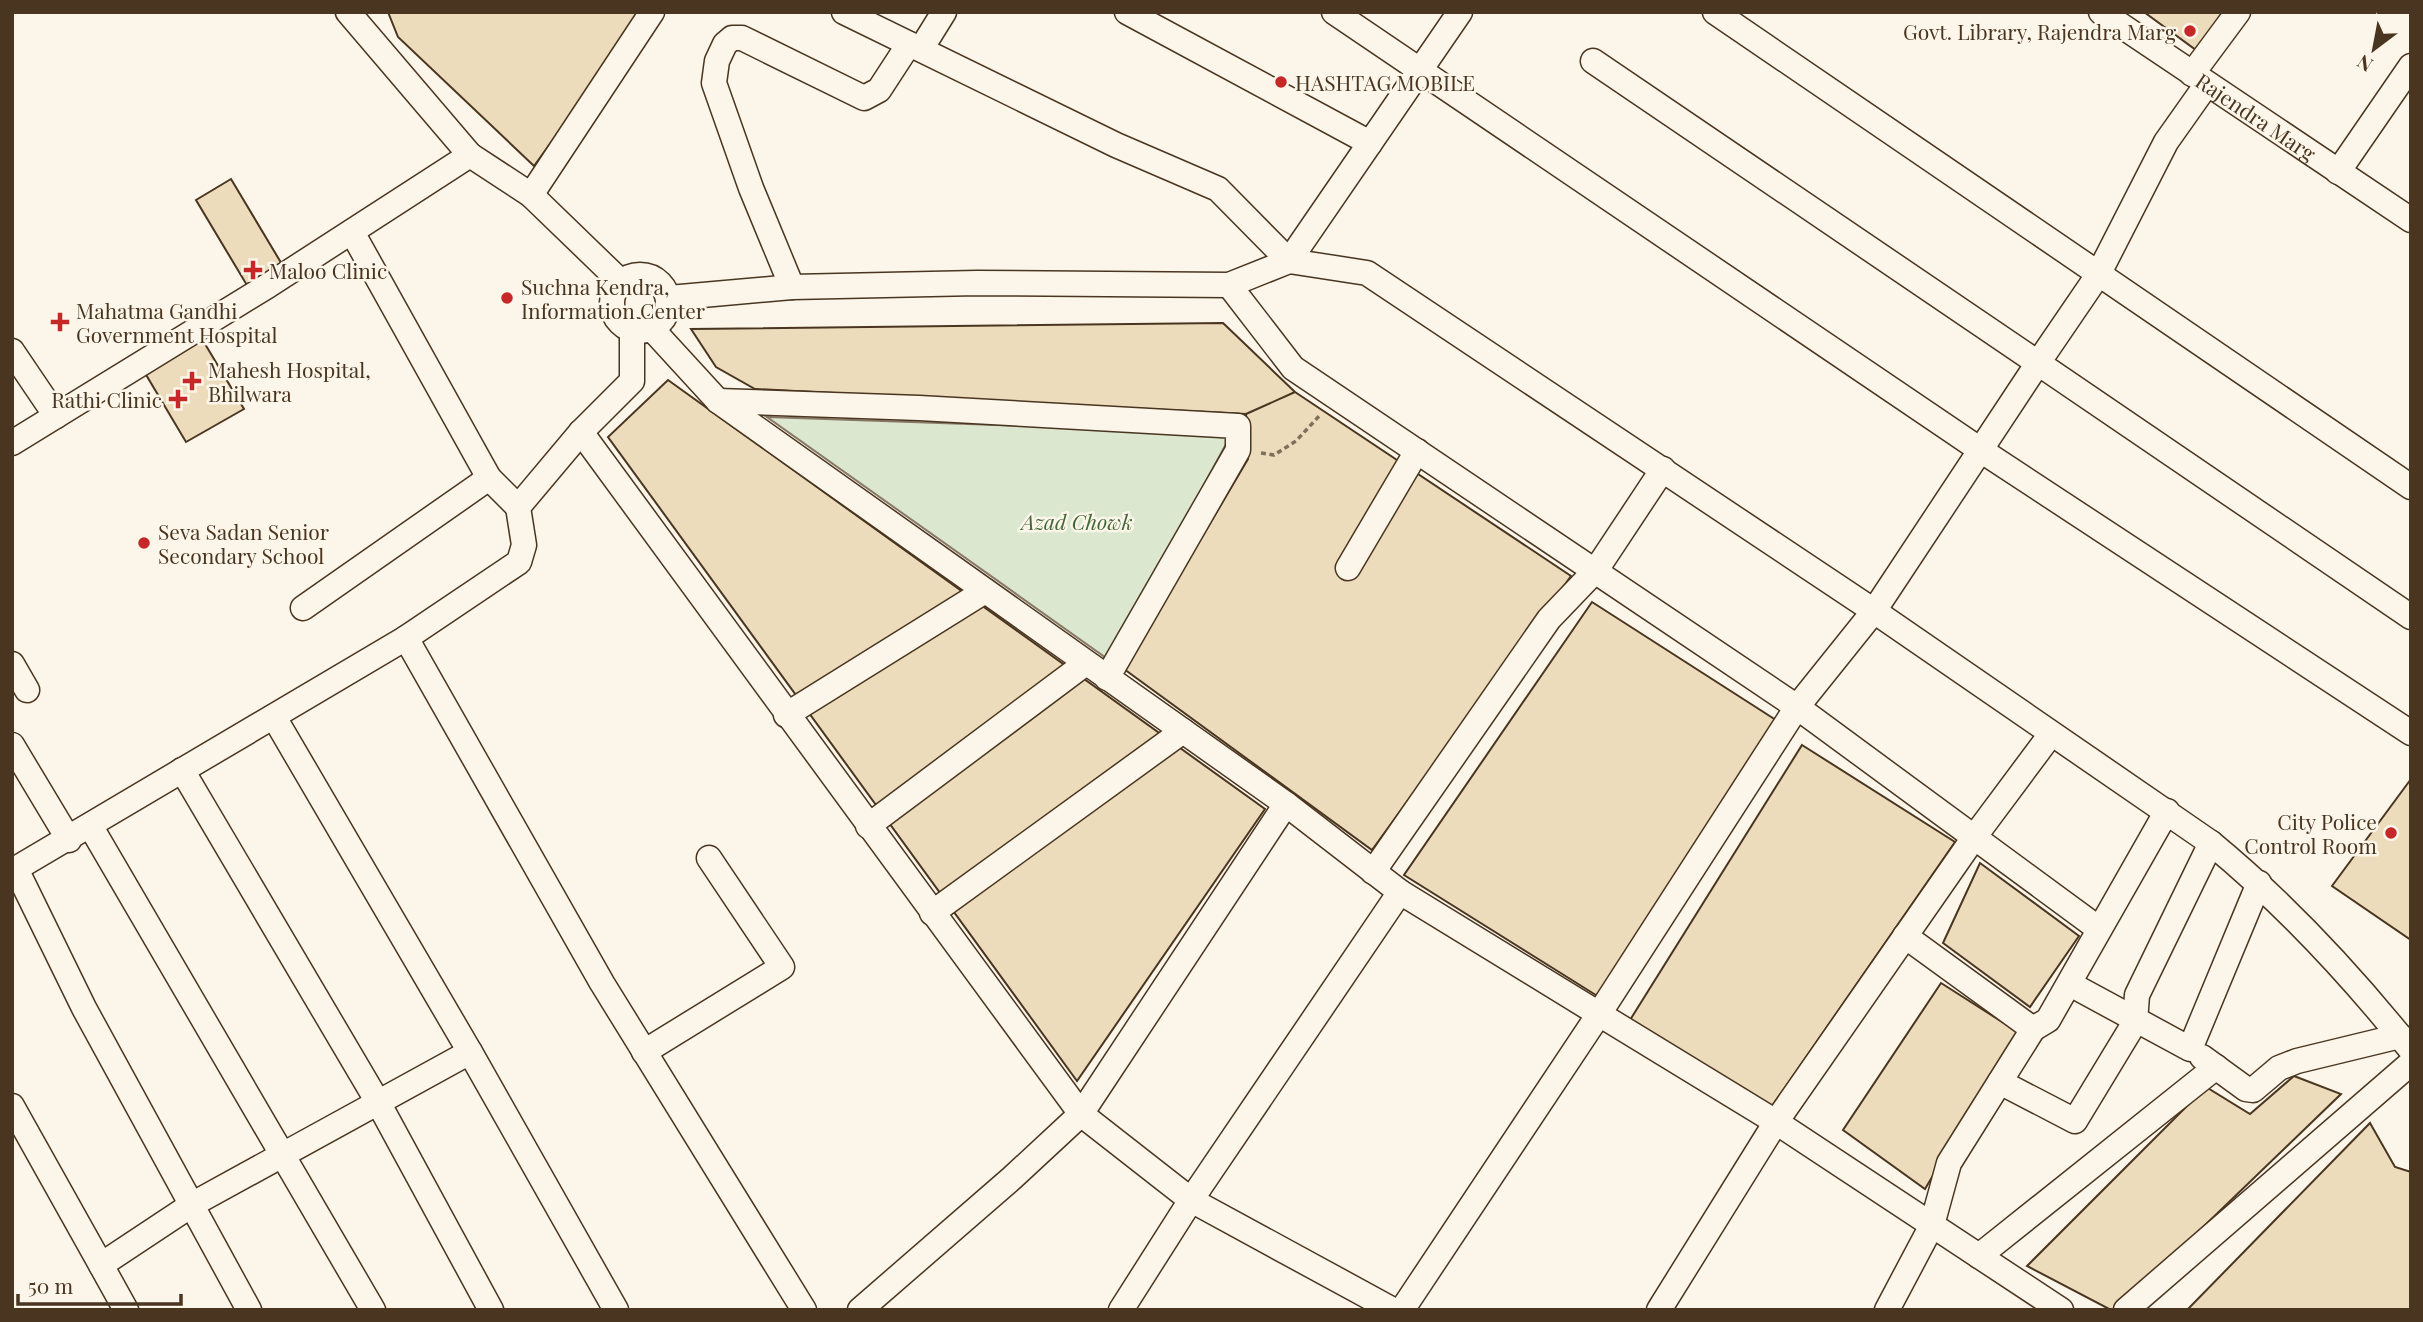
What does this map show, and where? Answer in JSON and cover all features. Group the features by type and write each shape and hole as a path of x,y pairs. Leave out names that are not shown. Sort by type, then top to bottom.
{"street":[{"path":"348,12 470,155 531,195 621,282"},
{"path":"531,195 652,12"},
{"path":"844,12 1116,145 1218,189 1289,261"},
{"path":"792,287 751,188 714,83 718,61 725,44 732,38 742,38 864,98 879,90 944,12"},
{"path":"1127,12 1370,143"},
{"path":"1334,12 1979,449 2411,733"},
{"path":"1289,261 1460,12"},
{"path":"1715,12 2411,487"},
{"name":"Rajendra Marg","path":"2101,12 2411,220"},
{"path":"1402,1310 1599,1014 1797,708 1874,611 1979,449 2098,275 2166,142 2238,12"},
{"path":"1593,61 2411,617"},
{"path":"2338,172 2411,66"},
{"path":"12,443 352,232 470,155"},
{"path":"249,1310 84,1008 14,870 91,827 406,638 519,562 524,545 518,507 489,478 352,232"},
{"path":"669,298 792,287 977,283 1229,285 1289,261 1367,273 1874,611 2211,843 2259,883 2304,932 2351,976 2405,1043 2297,1061 2280,1068 2253,1090 2246,1089 2190,1049 2135,1022 2070,984"},
{"path":"518,507 581,432 632,381 642,330 666,316 669,298 661,283 645,275 629,277 621,282 613,296 613,313 642,330 718,401 1286,804 1400,892 1776,1122 1979,1256 2035,1302 2061,1310"},
{"path":"1229,285 1293,368 1596,569 1797,708 2099,929"},
{"path":"12,351 57,416"},
{"path":"718,401 919,408 1238,426 1238,450 1107,678"},
{"path":"581,432 786,716 1081,1114 1191,1200 1393,1310"},
{"path":"1348,568 1417,451"},
{"path":"1373,872 1549,618 1596,569 1663,469"},
{"path":"303,608 489,478"},
{"path":"786,716 985,591"},
{"path":"406,638 601,983 804,1310"},
{"path":"868,827 1086,663"},
{"path":"12,664 27,690"},
{"path":"274,717 470,1052 616,1310"},
{"path":"932,913 1183,731"},
{"path":"1659,1310 1776,1122 1975,836 2051,734"},
{"path":"12,744 69,840"},
{"path":"182,770 379,1104 491,1310"},
{"path":"860,1310 1081,1114 1286,804"},
{"path":"1887,1310 1932,1225 1950,1163 2033,1029 2048,1020 2167,811"},
{"path":"91,827 285,1155 373,1310"},
{"path":"2000,1082 2075,1121 2135,1022 2137,995 2211,843"},
{"path":"644,1052 782,967 709,858"},
{"path":"2190,1049 2259,883"},
{"path":"1121,1310 1191,1200 1400,892"},
{"path":"1905,936 2033,1029"},
{"path":"101,1265 193,1204 470,1052"},
{"path":"2126,1310 2411,1063"},
{"path":"1979,1256 2216,1067"},
{"path":"12,1106 126,1310"}],"path":[{"path":"1238,450 1273,455 1296,441 1336,396"}],"green space":[{"name":"Azad Chowk","path":"767,417 1232,433 1109,660"}],"building":[{"path":"388,12 645,12 534,166 398,37"},
{"name":"Govt. Library, Rajendra Marg","path":"2144,12 2223,12 2196,50"},
{"path":"231,179 286,271 251,292 196,200"},
{"path":"1223,323 1295,392 1246,414 755,389 716,367 691,329"},
{"path":"202,339 244,409 186,442 145,373"},
{"path":"668,380 1265,809 1077,1081 608,437"},
{"path":"1295,392 1571,576 1372,850 1124,669 1248,459 1246,414"},
{"path":"1592,602 1779,722 1599,997 1404,875"},
{"path":"1802,745 1955,842 1770,1109 1630,1020"},
{"name":"City Police Control Room","path":"2411,779 2411,940 2332,886"},
{"path":"1980,863 2079,936 2030,1007 1943,943"},
{"path":"1941,983 2018,1032 1925,1189 1843,1130"},
{"path":"2294,1076 2341,1094 2117,1310 2111,1310 2027,1266 2206,1087 2250,1114"},
{"path":"2370,1123 2395,1167 2411,1172 2411,1310 2187,1310"}],"place":[{"name":"Govt. Library, Rajendra Marg","path":"2190,31"},
{"name":"HASHTAG MOBILE","path":"1281,82"},
{"name":"Maloo Clinic","path":"253,270"},
{"name":"Suchna Kendra, Information Center","path":"507,298"},
{"name":"Mahatma Gandhi Government Hospital","path":"60,322"},
{"name":"Mahesh Hospital, Bhilwara","path":"192,381"},
{"name":"Rathi Clinic","path":"178,399"},
{"name":"Seva Sadan Senior Secondary School","path":"144,543"},
{"name":"City Police Control Room","path":"2391,833"}]}
